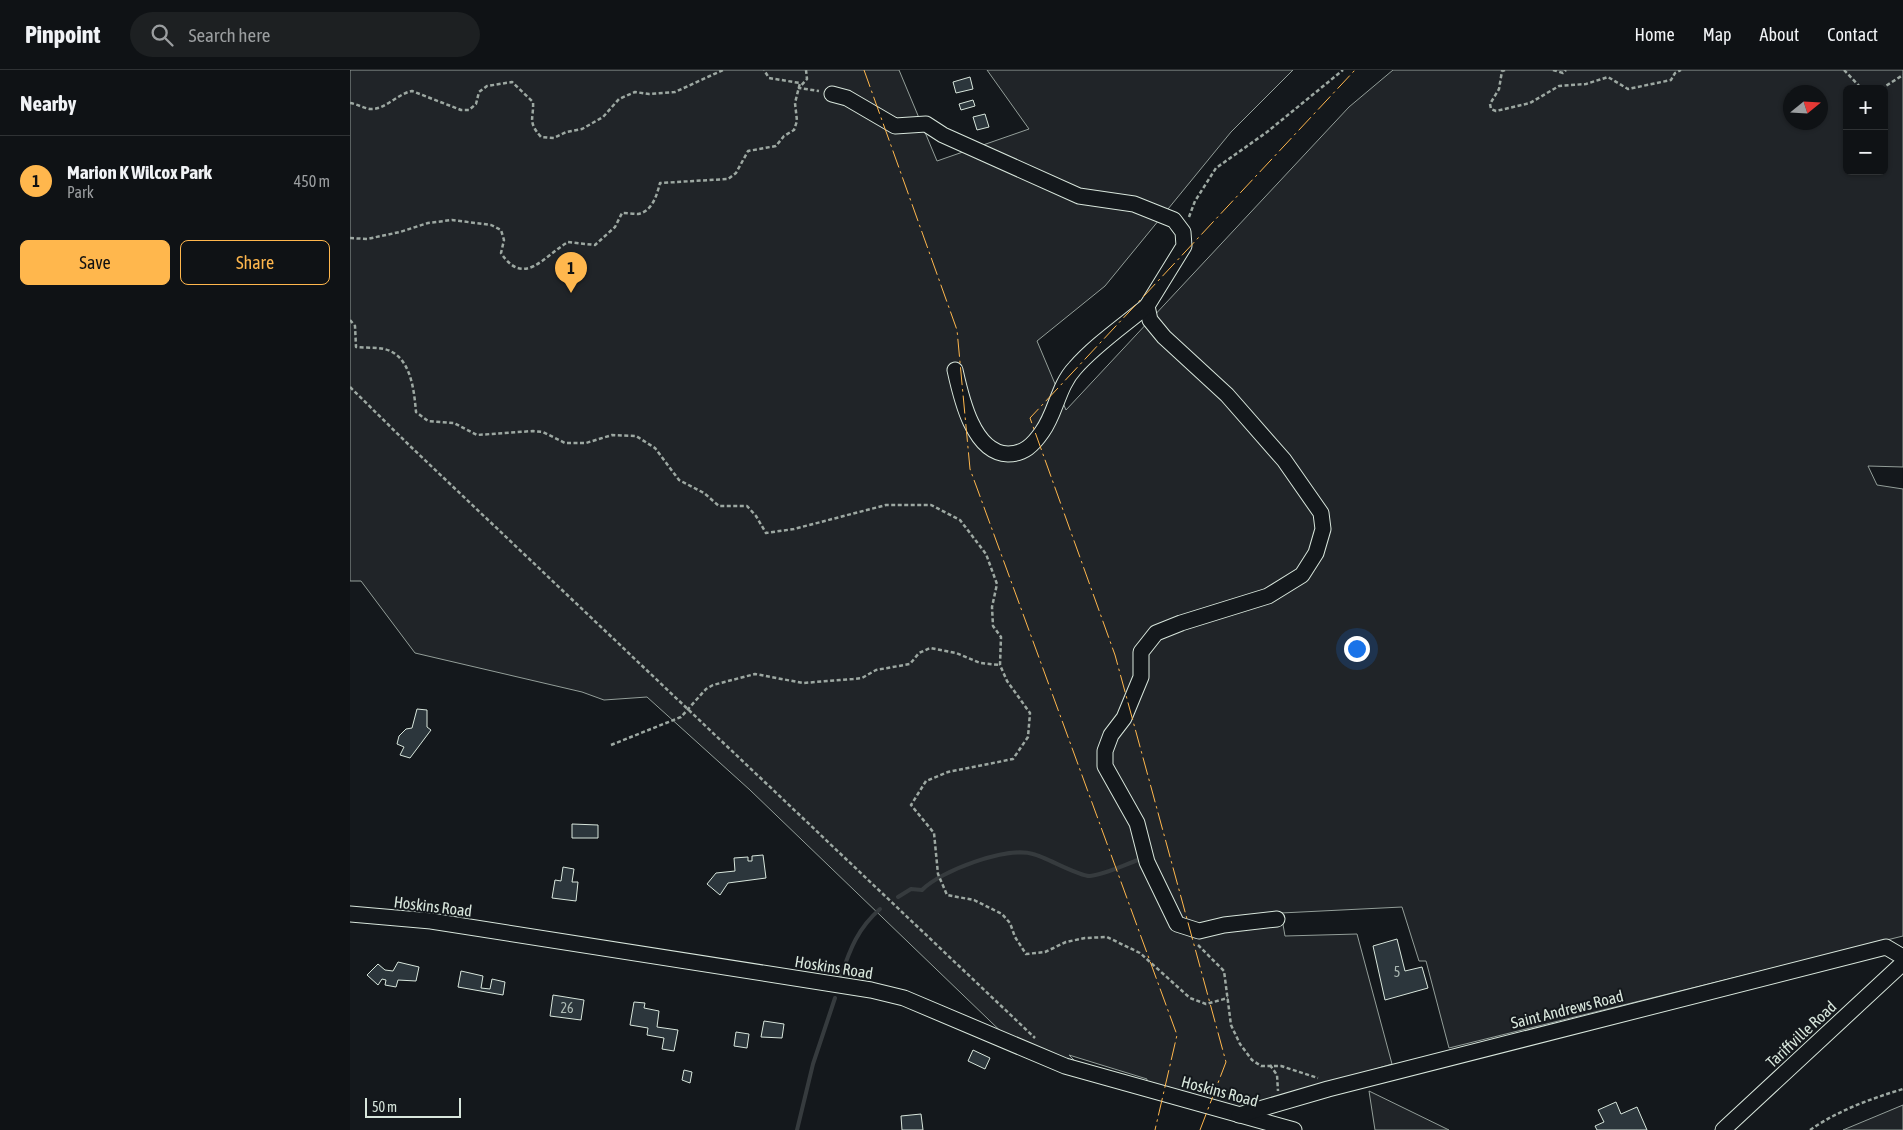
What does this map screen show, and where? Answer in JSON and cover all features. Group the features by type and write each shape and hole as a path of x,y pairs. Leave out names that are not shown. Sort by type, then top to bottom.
{"street":[{"path":"832,94 847,98 895,126 926,124 943,134 1079,196 1134,204 1156,212 1174,220 1183,232 1184,246 1147,306 1074,368 1063,386 1042,432 1029,448 1016,454 1000,453 990,448 980,437 969,419 955,370"},
{"path":"1147,306 1150,320 1164,338 1227,395 1284,460 1321,513 1322,529 1316,552 1302,575 1285,586 1268,596 1156,633 1141,652 1141,677 1124,718 1111,735 1105,751 1105,766 1137,823 1147,862 1177,924 1199,931 1224,925 1277,919"},
{"name":"Hoskins Road","path":"350,914 431,921 871,990 912,1001 1065,1066 1294,1130"},
{"name":"Saint Andrews Road","path":"1239,1114 1281,1101 1886,947 1903,957"},
{"name":"Tariffville Road","path":"1723,1130 1903,963"}],"path":[{"path":"350,103 369,109 378,108 404,93 412,91 461,110 469,110 476,104 479,92 487,86 512,82 533,102 531,117 533,128 541,137 554,138 566,132 582,129 593,124 619,100 635,92 649,94 675,92 723,70"},
{"path":"350,238 367,239 400,232 428,223 452,220 491,225 501,230 504,240 501,253 508,263 516,269 524,269 543,262 568,242 595,245 614,228 622,213 639,214 647,209 655,201 660,183 728,179 736,173 748,151 776,146 784,136 794,130 797,120 795,103 800,83 769,78 764,70"},
{"path":"799,88 807,79 806,70"},
{"path":"1183,232 1195,201 1216,168 1289,114 1343,70"},
{"path":"1505,70 1502,71 1499,89 1490,104 1491,109 1496,111 1530,103 1559,86 1586,84 1608,78 1628,89 1641,88 1672,80 1675,73 1681,70"},
{"path":"1553,70 1563,73 1566,70"},
{"path":"1844,70 1858,85"},
{"path":"1887,85 1903,74"},
{"path":"799,88 832,94"},
{"path":"350,320 355,326 356,346 383,349 391,352 400,361 413,381 416,412 428,422 454,423 477,435 543,432 574,444 586,443 612,435 636,436 655,448 679,480 704,492 719,506 747,506 756,516 766,533 794,529 886,505 931,506 960,520 986,554 997,584 992,607 994,626 1001,637 1000,665 1007,681 1030,713 1028,737 1013,759 948,772 926,781 911,805 934,833 938,874 947,895 974,900 1002,914 1010,922 1015,937 1026,954 1045,952 1066,942 1085,938 1107,937 1140,953 1190,998 1206,1004 1228,998"},
{"path":"350,387 686,708 1037,1039"},
{"path":"611,745 681,716 686,708 706,689 755,674 803,683 862,678 876,670 910,664 919,653 930,648 956,653 980,662 1000,665"},
{"path":"1186,927 1197,943 1224,971 1231,1025 1243,1048 1252,1060 1261,1066 1270,1065 1301,1071 1326,1081 1328,1089"},
{"path":"1270,1065 1277,1074 1281,1101"},
{"path":"1810,1130 1844,1110 1870,1099 1903,1089"}],"shaded area":[{"path":"350,70 899,70 937,161 1029,129 987,70 1293,70 1231,132 1105,286 1037,341 1066,410 1349,107 1393,70 1903,70 1903,467 1868,466 1877,485 1903,489 1903,936 1449,1048 1426,961 1419,961 1402,907 1281,913 1285,936 1357,934 1392,1064 1276,1099 1239,1115 1146,1089 1147,1079 1069,1055 1086,1072 1015,1045 750,790 647,697 604,700 582,692 415,653 361,581 350,581"},
{"path":"1369,1091 1449,1130 1375,1130"},
{"path":"1903,1105 1903,1130 1843,1130"}],"building":[{"path":"970,77 973,89 956,93 953,82"},
{"path":"973,100 975,106 961,110 959,104"},
{"path":"985,114 989,127 977,130 973,117"},
{"path":"417,709 427,710 427,727 431,730 410,758 400,755 404,747 397,744 399,736 406,729 412,728"},
{"path":"572,824 598,825 598,838 572,838"},
{"path":"763,855 766,878 728,883 720,895 707,884 716,873 735,871 734,858 748,857 748,861 752,861 752,856"},
{"path":"563,867 574,869 572,882 578,882 576,901 552,898 555,880 561,881"},
{"path":"1397,939 1405,971 1422,967 1428,988 1385,1000 1373,946"},
{"path":"398,962 419,967 416,981 398,980 396,987 385,985 386,980 382,979 378,985 367,975 378,964 385,970 393,971"},
{"path":"461,971 483,976 481,988 490,989 492,979 505,982 503,995 458,987"},
{"path":"553,995 584,1000 581,1020 550,1016"},
{"path":"634,1002 645,1003 644,1008 659,1011 657,1027 678,1030 674,1051 662,1049 664,1038 647,1035 648,1028 630,1025"},
{"path":"764,1021 784,1024 782,1038 761,1037"},
{"path":"736,1032 749,1034 747,1048 734,1046"},
{"path":"973,1050 990,1058 985,1069 968,1061"},
{"path":"684,1070 692,1072 690,1083 682,1080"},
{"path":"1616,1102 1621,1114 1637,1107 1647,1130 1597,1130 1595,1126 1604,1122 1598,1110"},
{"path":"921,1114 923,1130 902,1130 901,1116"}],"waterway":[{"path":"898,897 911,889 922,890 943,875 958,868 991,857 1007,854 1022,852 1033,854 1090,876 1138,860"},
{"path":"841,976 860,931 880,909"},
{"path":"797,1130 813,1064 835,998"}],"power":[{"path":"864,70 957,330 970,469 1177,1035 1155,1130"},
{"path":"1200,1130 1226,1062 1115,655 1030,418 1355,70"}],"place":[{"name":"Marion K Wilcox Park","path":"571,293"}]}
